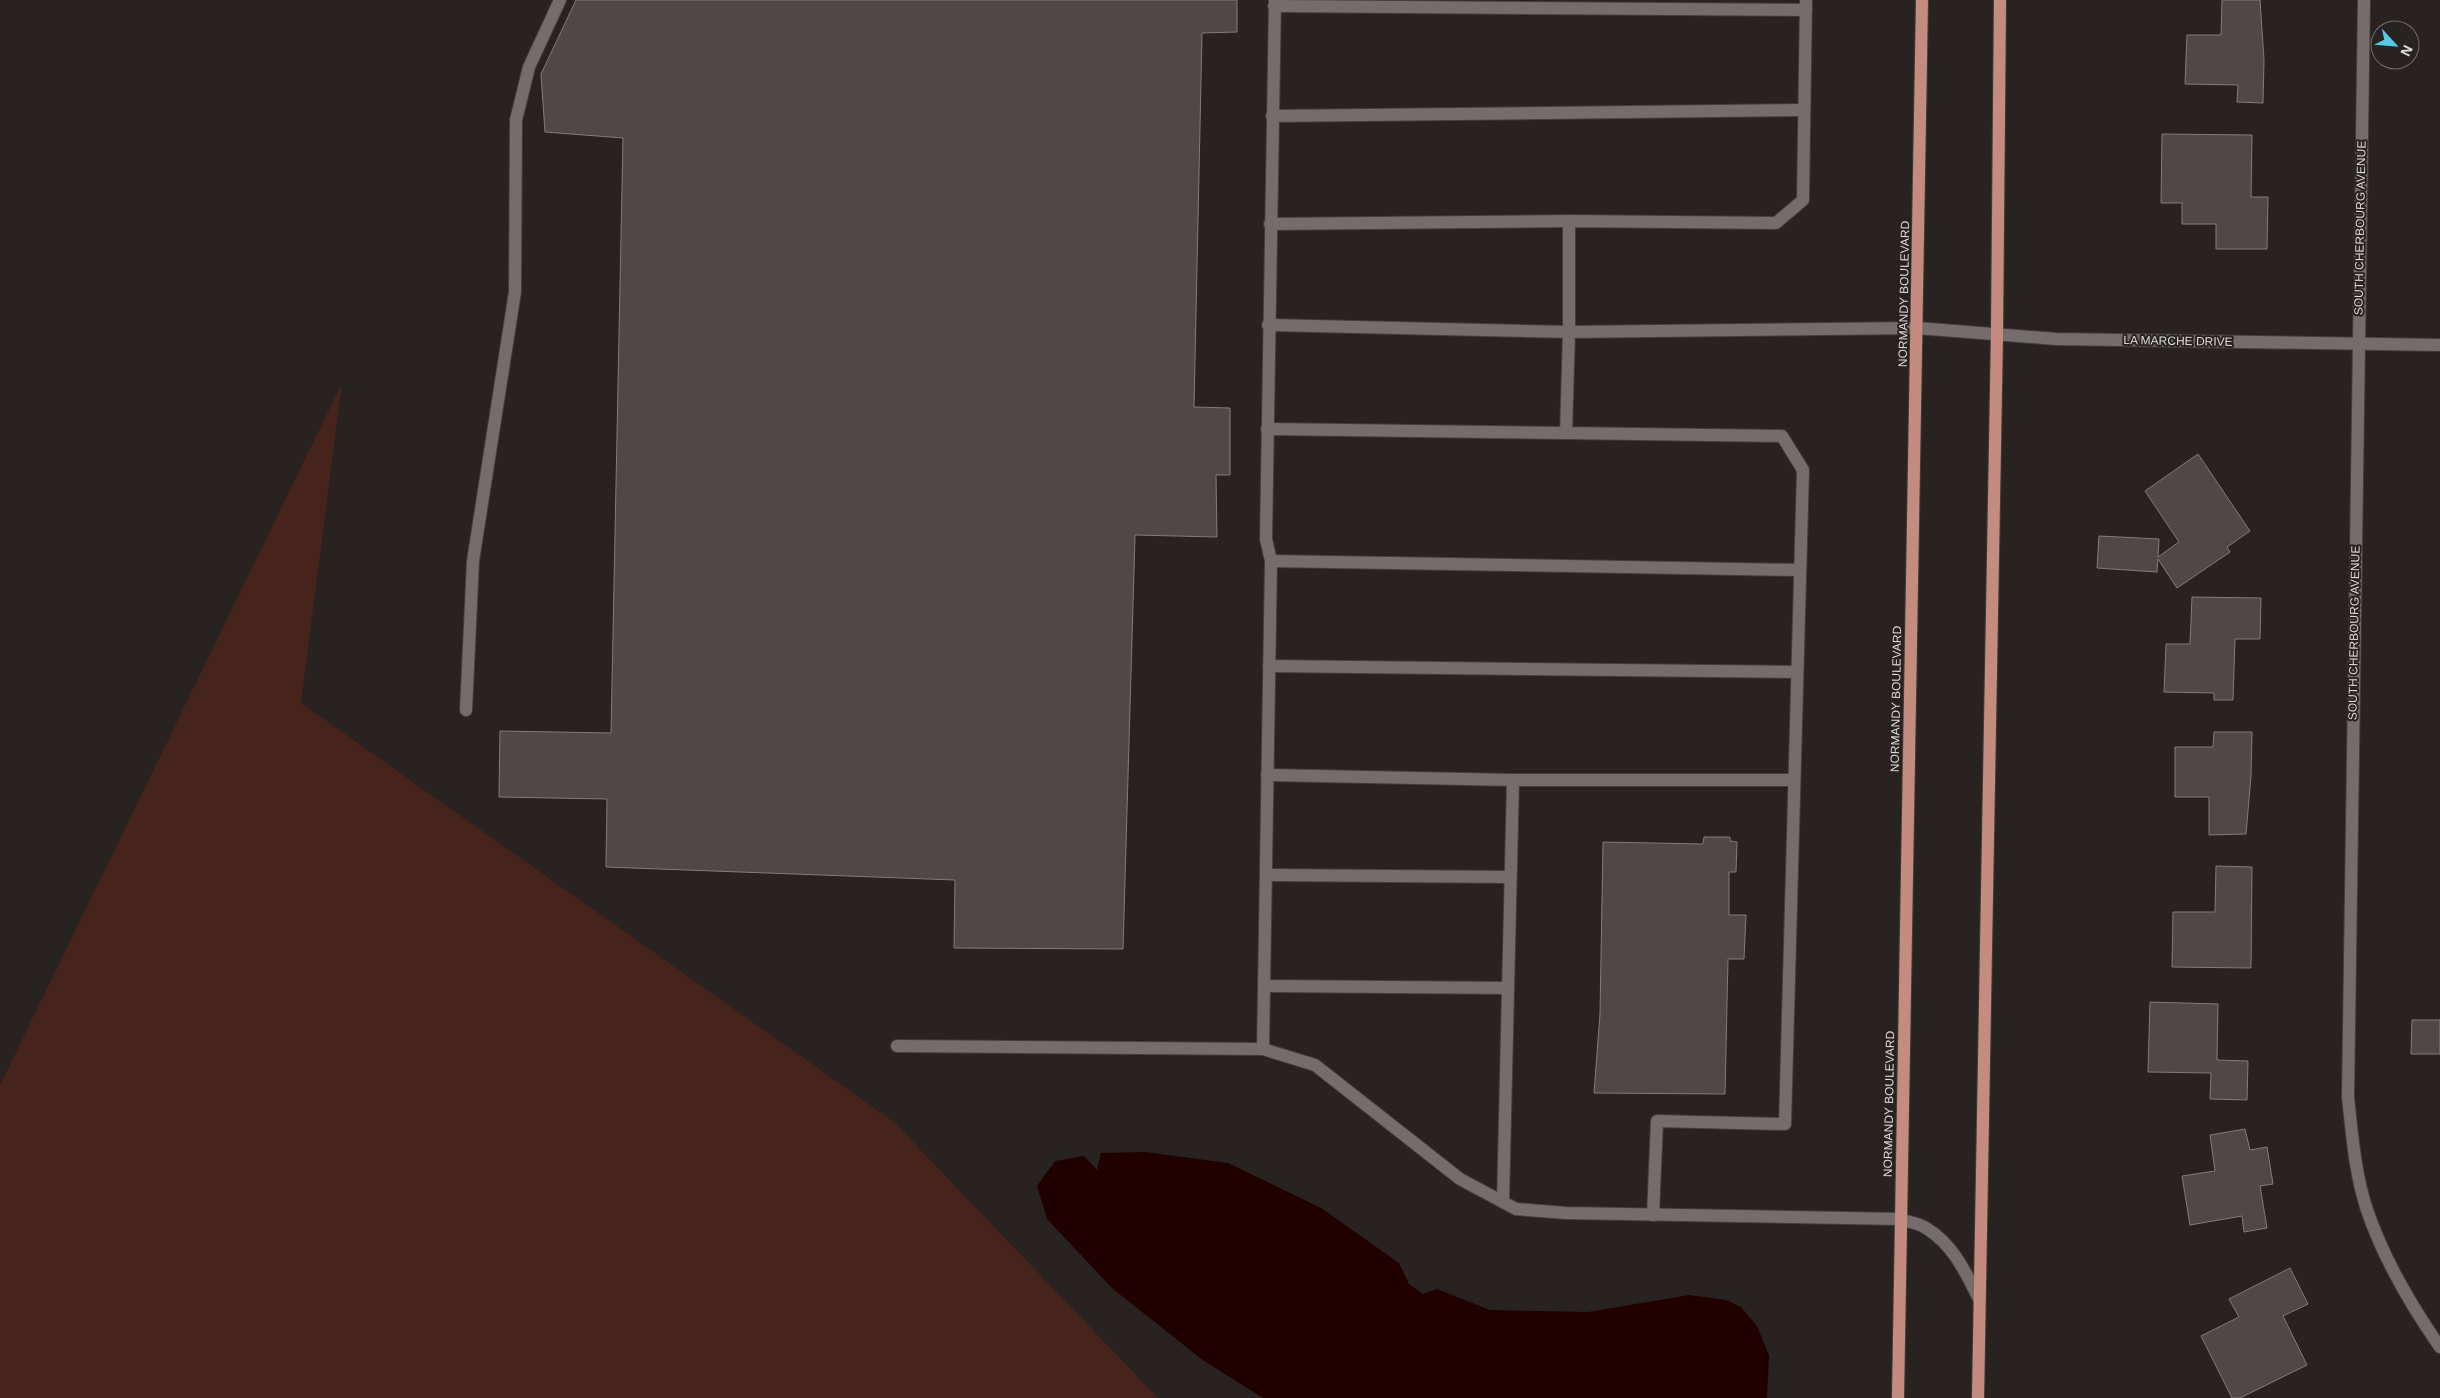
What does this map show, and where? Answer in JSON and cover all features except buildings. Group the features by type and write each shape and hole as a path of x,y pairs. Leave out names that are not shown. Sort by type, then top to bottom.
{"main road":[{"name":"NORMANDY BOULEVARD","path":"1898,1398 1922,0"},
{"path":"1978,1398 1997,334 2000,0"}],"street":[{"path":"466,710 473,561 515,292 516,120 529,67 560,0"},
{"name":"SOUTH CHERBOURG AVENUE","path":"2364,0 2348,1097 2353,1144 2366,1208 2387,1261 2410,1304 2440,1347"},
{"path":"1264,1049 1271,561 1266,539 1267,429 1268,325 1274,3 1806,5 1803,200 1776,223 1569,221 1270,224"},
{"path":"1272,116 1804,110"},
{"path":"1566,433 1569,332 1569,221"},
{"name":"LA MARCHE DRIVE","path":"1268,325 1569,332 1917,328 2056,339 2440,345"},
{"path":"1267,429 1782,436 1803,470 1785,1124 1657,1121 1653,1215"},
{"path":"1271,561 1800,570"},
{"path":"1269,666 1797,672"},
{"path":"1268,775 1513,780 1794,780"},
{"path":"1503,1202 1513,780"},
{"path":"1266,875 1510,876"},
{"path":"1264,986 1508,988"},
{"path":"897,1046 1264,1049 1316,1065 1460,1179 1516,1209 1566,1213 1900,1219 1925,1227 1949,1247 1963,1268 1979,1299"}],"shaded area":[{"path":"342,383 301,703 894,1122 1158,1398 0,1398 0,1085"},
{"path":"1145,1152 1228,1163 1321,1208 1399,1263 1409,1284 1423,1294 1437,1289 1490,1310 1588,1312 1689,1295 1726,1300 1741,1307 1757,1326 1769,1355 1767,1398 1263,1398 1204,1361 1113,1289 1047,1219 1037,1186 1055,1161 1084,1156 1097,1170 1101,1153"}]}
